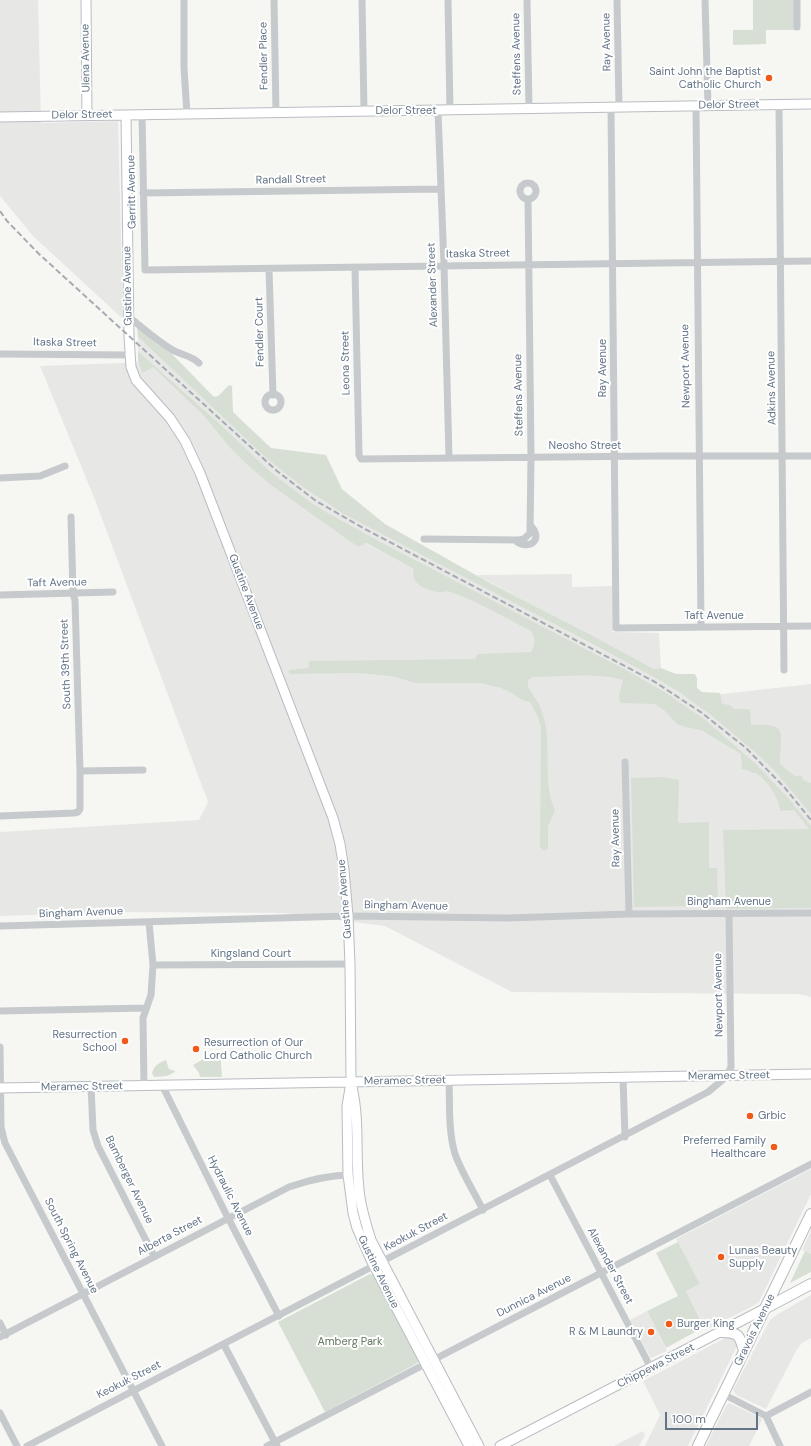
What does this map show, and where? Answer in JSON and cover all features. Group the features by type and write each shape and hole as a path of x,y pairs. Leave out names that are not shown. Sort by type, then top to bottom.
{"main road":[{"name":"Gravois Avenue","path":"698,1446 811,1214"},
{"name":"Chippewa Street","path":"766,1308 811,1284"},
{"path":"721,1332 728,1332 740,1337 744,1351"}],"street":[{"name":"Ulena Avenue","path":"86,0 87,115"},
{"path":"184,0 184,68 187,114"},
{"name":"Fendler Place","path":"274,0 276,112"},
{"path":"362,0 364,111"},
{"path":"448,0 450,111"},
{"name":"Steffens Avenue","path":"527,0 529,108"},
{"name":"Ray Avenue","path":"616,628 613,264 617,0"},
{"path":"706,0 708,106"},
{"path":"797,0 797,27"},
{"name":"Delor Street","path":"0,117 276,112 450,111 529,108 615,108 811,104"},
{"name":"Adkins Avenue","path":"779,105 784,670"},
{"name":"Newport Avenue","path":"696,106 696,263 701,626"},
{"name":"Alexander Street","path":"438,111 444,266 448,458"},
{"name":"Gerritt Avenue","path":"142,114 143,231 145,270"},
{"name":"Gustine Avenue","path":"126,115 131,367 136,380 170,418 185,441 200,473 333,818 340,844 348,916 350,964 351,1082 347,1106 348,1175 353,1213 357,1228 430,1362 479,1446"},
{"name":"Randall Street","path":"143,193 440,189"},
{"name":"Steffens Avenue","path":"424,539 515,540 524,539 531,530 528,199"},
{"name":"Itaska Street","path":"145,270 811,261"},
{"name":"Leona Street","path":"355,268 359,457"},
{"name":"Fendler Court","path":"270,269 272,394"},
{"path":"129,317 178,354 194,359 199,363"},
{"name":"Itaska Street","path":"0,354 130,355"},
{"name":"Neosho Street","path":"359,457 362,460 531,457 811,456"},
{"path":"0,478 40,476 64,466"},
{"name":"South 39th Street","path":"0,816 74,813 79,811 81,807 75,600 73,594 70,517"},
{"name":"Taft Avenue","path":"0,595 114,592"},
{"name":"Taft Avenue","path":"616,628 811,626"},
{"name":"Ray Avenue","path":"626,762 629,914"},
{"path":"80,771 144,770"},
{"name":"Bingham Avenue","path":"0,926 348,916 508,918 629,914 811,913"},
{"name":"Newport Avenue","path":"727,1076 731,1067 729,914"},
{"path":"144,1086 143,1018 151,995 152,965 149,922"},
{"name":"Kingsland Court","path":"152,965 350,964"},
{"path":"0,1011 146,1008"},
{"name":"South Spring Avenue","path":"0,1047 1,1127 5,1143 162,1446"},
{"name":"Meramec Street","path":"0,1088 811,1074"},
{"name":"Keokuk Street","path":"27,1446 132,1390 224,1345 625,1136 708,1092 727,1076"},
{"path":"623,1077 625,1136"},
{"path":"449,1080 452,1142 455,1154 483,1210"},
{"name":"Gustine Avenue","path":"351,1082 356,1107 358,1175 361,1205 378,1265"},
{"name":"Hydraulic Avenue","path":"162,1085 228,1218 279,1316"},
{"name":"Bamberger Avenue","path":"91,1087 93,1130 98,1146 154,1256"},
{"name":"Dunnica Avenue","path":"267,1446 276,1444 430,1362 811,1164"},
{"name":"Alberta Street","path":"3,1336 154,1256 296,1184 317,1179 358,1175"},
{"name":"Alexander Street","path":"550,1175 651,1368"},
{"name":"Chippewa Street","path":"500,1446 766,1308"},
{"path":"0,1323 3,1336"},
{"path":"224,1345 276,1444"},
{"name":"Gustine Avenue","path":"430,1362 469,1446"},
{"path":"766,1416 811,1392"},
{"path":"723,1394 766,1416 780,1446"},
{"path":"0,1413 17,1446"}],"shaded area":[{"path":"0,0 38,0 41,123 118,121 123,319 33,236 0,196"},
{"path":"138,337 266,458 304,488 325,502 655,678 687,698 811,684 811,997 798,994 512,992 385,926 284,913 117,912 0,916 0,832 199,820 208,802 95,500 40,366 149,362 203,415 230,448 244,462 358,547 365,543 479,603 663,691 630,672 379,541 309,501 271,472 138,351"},
{"path":"572,574 572,587 612,586 613,632 659,633 661,668 654,669 476,575"},
{"path":"811,1169 811,1194 759,1302 706,1330 686,1291 700,1284 676,1239"},
{"path":"811,1231 811,1254 802,1250"},
{"path":"811,1295 811,1338 802,1343 796,1351 766,1409 736,1395 733,1390 770,1320"},
{"path":"647,1311 667,1351 651,1358 630,1320"},
{"path":"731,1335 738,1344 688,1446 645,1446 660,1415 643,1381"},
{"path":"729,1403 761,1418 762,1420 749,1446 706,1446 726,1406"},
{"path":"643,1431 645,1435 639,1446 614,1446"}],"green space":[{"path":"753,0 794,0 795,30 766,30 766,44 733,45 733,30 753,30"},
{"path":"137,327 157,344 171,353 214,397 218,396 229,385 232,386 233,412 271,448 326,455 342,489 385,524 490,583 654,669 661,668 676,674 695,674 697,678 697,688 702,692 720,693 722,703 730,705 734,709 750,710 751,725 772,726 777,728 780,732 781,738 780,764 795,776 802,776 803,780 811,783 811,814 773,769 755,752 711,715 680,693 594,645 344,514 304,488 266,458 138,337"},
{"path":"138,351 271,472 309,501 379,541 630,672 663,691 704,719 756,764 790,800 811,826 811,908 726,908 723,830 809,829 794,810 780,811 778,801 765,780 756,773 742,769 741,754 701,730 677,724 665,711 655,704 621,703 619,695 623,680 601,676 578,676 533,677 528,680 529,689 538,702 545,722 547,733 549,790 555,810 548,826 548,849 544,851 540,847 541,727 538,717 530,702 522,700 501,688 481,683 416,683 391,676 357,673 289,674 289,670 309,668 309,661 475,659 478,654 531,652 534,639 531,631 479,604 447,591 431,591 419,585 413,575 414,569 366,543 358,547 271,485 230,448 203,415 153,367 142,373 138,361"},
{"path":"663,777 679,780 678,823 709,822 709,868 717,868 718,906 634,907 631,778"},
{"path":"220,1052 222,1077 200,1077 193,1065 210,1055"},
{"path":"166,1060 169,1069 175,1072 167,1076 154,1077 152,1073 155,1066"},
{"path":"678,1242 700,1284 686,1291 704,1327 666,1348 647,1311 678,1296 656,1253"},
{"path":"805,1251 811,1254 811,1272 790,1283"},
{"name":"Amberg Park","path":"370,1274 374,1275 419,1361 416,1364 325,1412 278,1322"}],"railway":[{"path":"0,211 7,221 39,254 277,471 316,501 365,529 655,682 702,713 746,748 785,788 811,820"}],"place":[{"name":"Saint John the Baptist Catholic Church","path":"769,78"},
{"name":"Resurrection School","path":"125,1041"},
{"name":"Resurrection of Our Lord Catholic Church","path":"196,1049"},
{"name":"Grbic","path":"750,1116"},
{"name":"Preferred Family Healthcare","path":"774,1147"},
{"name":"Lunas Beauty Supply","path":"721,1257"},
{"name":"Burger King","path":"669,1324"},
{"name":"R & M Laundry","path":"651,1332"}]}
